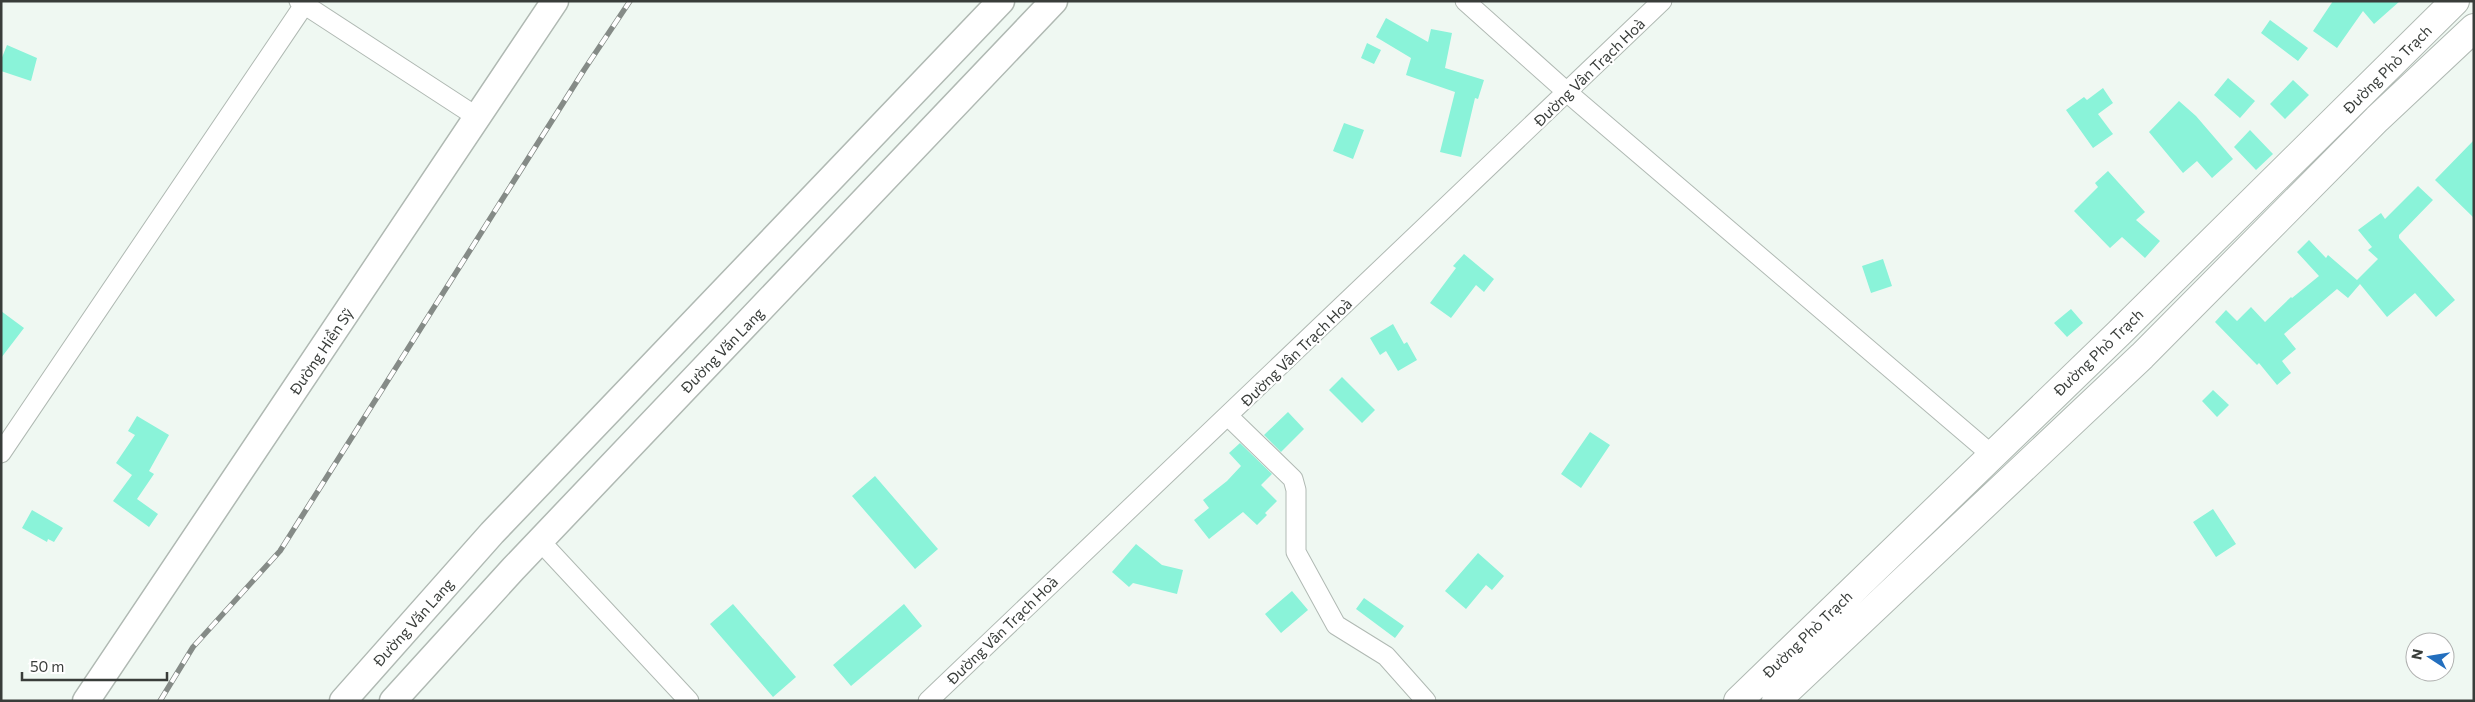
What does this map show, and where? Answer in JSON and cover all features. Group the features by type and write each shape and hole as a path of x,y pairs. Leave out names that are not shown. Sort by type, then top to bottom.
{"highway":[{"name":"Đường Phò Trạch","path":"1738,701 2119,333 2358,99 2455,1"},
{"name":"Đường Phò Trạch","path":"1776,701 2142,356 2377,119 2474,28"},
{"path":"2358,99 2377,119"},
{"path":"2119,333 2142,356"}],"street":[{"name":"Đường Hiền Sỹ","path":"86,701 200,534 555,1"},
{"name":"Đường Văn Lang","path":"343,701 492,534 1000,1"},
{"name":"Đường Văn Lang","path":"393,701 540,541 1054,1"},
{"path":"1464,1 1568,93 1992,454"},
{"name":"Đường Vân Trạch Hoà","path":"928,701 1568,93 1662,1"},
{"path":"1,453 301,3 477,117"},
{"path":"1228,416 1294,479 1296,490 1296,552 1336,624 1386,656 1426,701"},
{"path":"540,541 689,701"}],"building":[{"path":"2333,1 2400,1 2374,24 2363,11 2337,48 2313,31"},
{"path":"1386,18 1428,42 1431,29 1452,33 1445,68 1484,80 1478,99 1475,98 1461,157 1440,152 1455,92 1406,75 1411,58 1376,37"},
{"path":"2270,20 2308,48 2298,61 2261,33"},
{"path":"1367,43 1381,50 1374,64 1361,58"},
{"path":"7,45 37,58 31,81 1,71 1,60"},
{"path":"2228,78 2255,101 2240,118 2214,95"},
{"path":"2293,80 2309,95 2285,119 2270,104"},
{"path":"2103,88 2113,103 2098,114 2113,134 2093,148 2066,110 2084,97 2087,100"},
{"path":"2179,101 2196,116 2233,159 2212,178 2197,161 2183,173 2149,132"},
{"path":"1344,123 1364,130 1353,159 1333,151"},
{"path":"2250,130 2273,154 2256,170 2234,147"},
{"path":"2474,140 2474,218 2435,180"},
{"path":"2108,171 2145,212 2136,220 2160,241 2145,258 2122,237 2110,248 2074,211 2098,187 2095,183"},
{"path":"2418,186 2433,200 2399,235 2399,238 2455,300 2436,317 2415,293 2387,317 2360,284 2348,298 2337,289 2284,334 2296,349 2282,361 2291,373 2277,385 2259,363 2257,365 2215,322 2226,310 2237,321 2251,307 2265,322 2291,297 2319,276 2297,252 2309,240 2326,258 2328,255 2357,280 2378,259 2368,250 2372,247 2358,230 2381,213 2385,219"},
{"path":"1464,254 1494,279 1484,292 1476,285 1451,318 1430,303 1456,268 1453,266"},
{"path":"1883,259 1892,286 1871,293 1862,266"},
{"path":"2071,309 2083,323 2067,337 2054,323"},
{"path":"1,311 24,328 1,358"},
{"path":"1393,324 1404,344 1407,342 1417,360 1398,371 1386,351 1380,355 1370,338"},
{"path":"1342,377 1375,410 1362,423 1329,390"},
{"path":"2213,390 2229,405 2217,417 2202,401"},
{"path":"1288,412 1304,429 1281,452 1264,435"},
{"path":"137,416 169,435 149,471 154,474 137,499 158,514 149,527 113,501 132,475 116,463 135,435 128,431"},
{"path":"1590,432 1610,445 1581,488 1561,474"},
{"path":"1240,443 1272,474 1261,485 1277,501 1265,513 1267,515 1257,525 1243,512 1209,539 1194,520 1209,508 1203,500 1227,481 1241,466 1229,453"},
{"path":"875,476 938,549 915,569 852,496"},
{"path":"2213,509 2236,544 2216,557 2193,522"},
{"path":"32,510 63,528 54,542 48,539 47,542 22,528"},
{"path":"1136,544 1162,565 1183,570 1177,594 1133,583 1129,587 1112,572"},
{"path":"1478,553 1504,576 1492,590 1486,585 1466,609 1445,591"},
{"path":"1292,591 1308,610 1281,633 1265,614"},
{"path":"1364,598 1404,626 1395,638 1356,609"},
{"path":"733,604 796,677 773,697 710,624"},
{"path":"904,604 922,626 851,686 833,665"}],"railway":[{"path":"160,701 193,647 280,551 584,70 630,1"}]}
